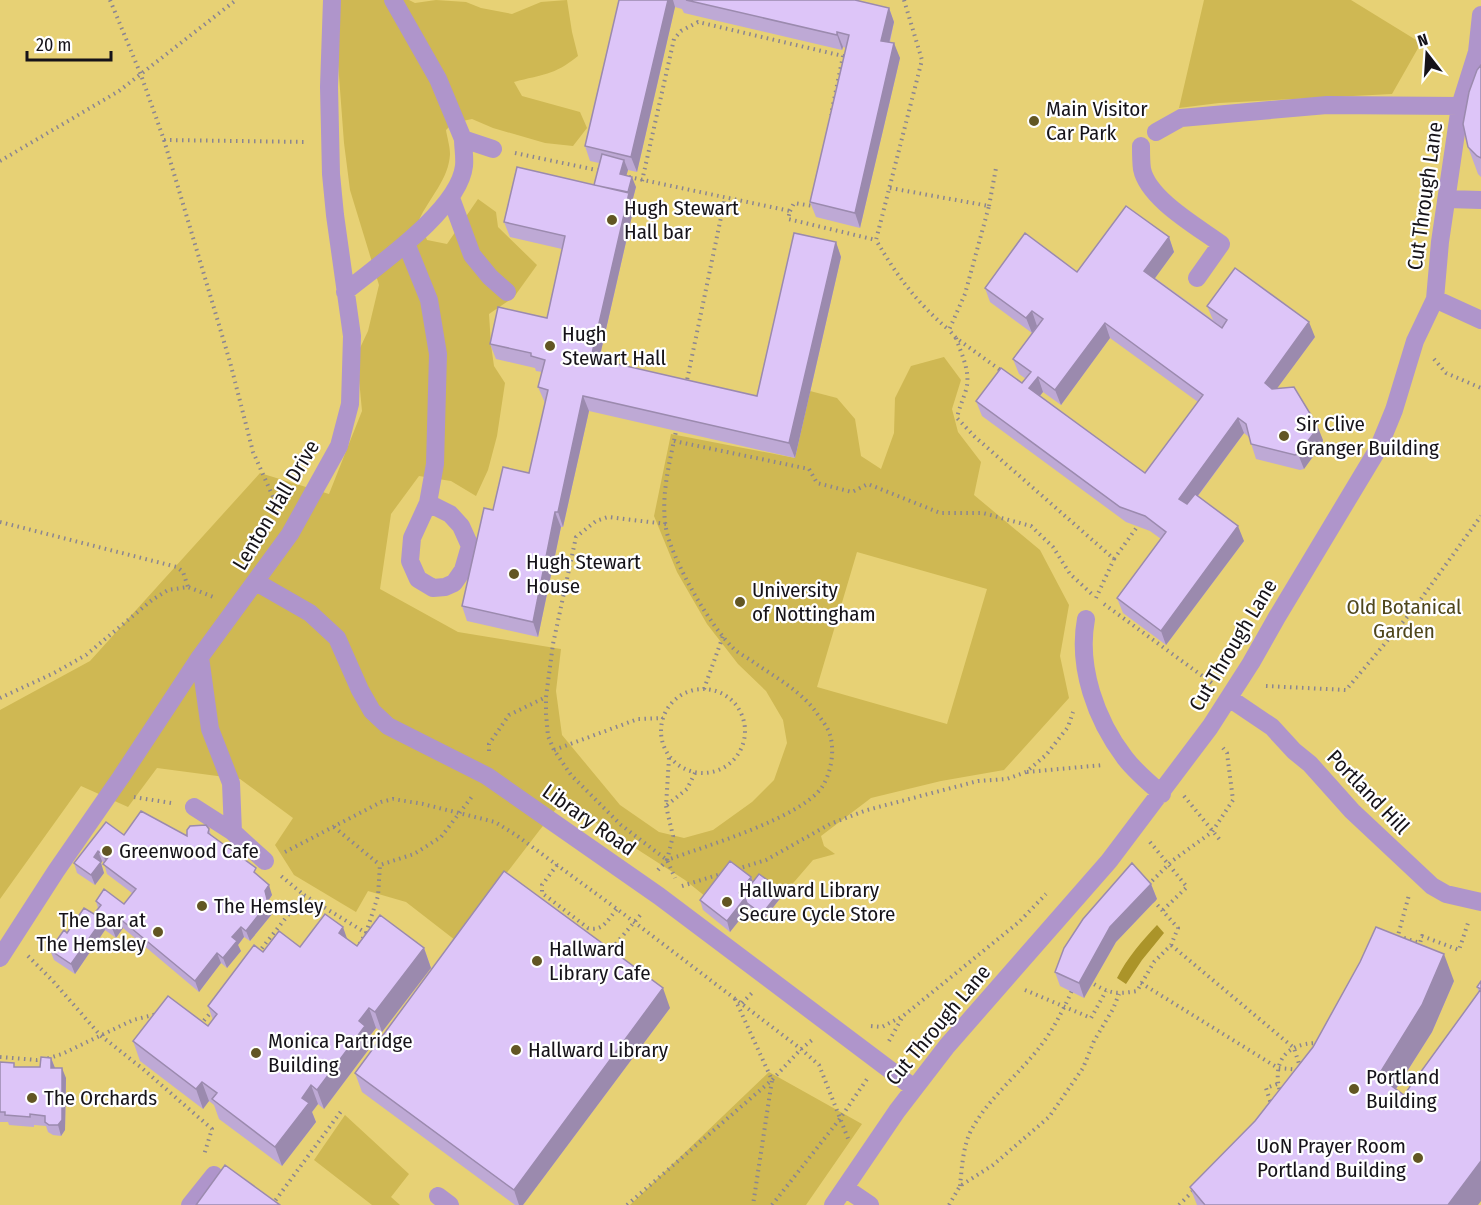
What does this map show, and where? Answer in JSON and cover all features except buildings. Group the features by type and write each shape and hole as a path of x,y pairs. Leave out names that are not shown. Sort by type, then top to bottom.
{"street":[{"name":"Lenton Hall Drive","path":"0,958 200,657 290,534 339,446 350,404 352,336 335,215 330,142 332,0"},
{"path":"345,292 406,243 451,198 464,168 463,139 438,79 393,0"},
{"name":"Cut Through Lane","path":"834,1205 914,1088 947,1046 1109,861 1162,794 1378,449 1395,410 1415,341 1435,299 1460,106 1477,52 1481,15"},
{"path":"1156,132 1181,118 1327,105 1460,106"},
{"path":"463,139 493,149"},
{"path":"1141,146 1143,171 1152,188 1167,204 1221,244 1197,278"},
{"path":"451,198 472,255 490,277 507,292"},
{"path":"1447,199 1481,200"},
{"path":"406,243 429,300 438,354 435,464 428,503"},
{"path":"1435,299 1481,320"},
{"name":"Library Road","path":"256,582 310,614 337,638 372,711 388,726 487,776 652,891 832,1024 914,1088"},
{"path":"1086,619 1083,645 1087,677 1110,735 1127,760 1162,794"},
{"path":"200,657 210,729 231,783 233,832"},
{"name":"Portland Hill","path":"1224,692 1272,727 1310,764 1352,811 1432,886 1446,894 1478,902"},
{"path":"194,807 233,832 265,861"},
{"path":"190,1205 214,1175"},
{"path":"845,1188 870,1205"}],"path":[{"path":"110,0 141,75 164,140 230,362 253,452 290,534"},
{"path":"0,161 94,108 141,75 236,0"},
{"path":"876,240 922,60 904,0"},
{"path":"642,181 674,39 681,31 698,22 843,56 829,125"},
{"path":"164,140 330,142"},
{"path":"493,149 609,173"},
{"path":"949,330 965,294 989,206 996,168"},
{"path":"620,175 790,211"},
{"path":"890,188 989,206"},
{"path":"815,195 813,206 794,203 788,219 876,240 908,290 927,312 956,338 1004,372"},
{"path":"684,393 725,198"},
{"path":"956,338 968,373 966,391 959,406 957,418 974,436 1114,559"},
{"path":"1415,341 1446,373 1481,388"},
{"path":"676,380 697,385"},
{"path":"667,860 767,824 806,801 822,788 832,762 830,734 814,710 782,681 733,648 711,619 669,542 664,502 676,431"},
{"path":"674,441 808,469 817,483 852,492 868,484 940,513 983,513 1031,526 1053,547 1070,574 1095,597 1224,692"},
{"path":"1266,686 1346,690 1413,610 1481,516"},
{"path":"666,524 608,517 596,521 576,537 554,644 546,697 548,736 554,750 571,775 621,825 667,860 679,887"},
{"path":"0,522 177,567 183,572 188,587 168,590 152,600 86,655 0,698"},
{"path":"1095,597 1114,559 1137,526"},
{"path":"704,688 723,635"},
{"path":"704,688 713,689 727,696 740,710 745,724 745,739 740,753 734,761 709,774 695,773 679,767 669,757 662,744 660,730 665,710 675,699 688,690 704,688"},
{"path":"1026,772 1046,755 1068,727 1075,708 1092,692"},
{"path":"380,865 414,854 441,837 487,776 489,744 508,715 546,697"},
{"path":"554,750 629,722 663,718"},
{"path":"1142,891 1168,865 1212,832 1233,800 1227,753 1221,747"},
{"path":"604,959 633,921 652,891 667,860 673,836 666,806 669,757"},
{"path":"736,869 766,860 830,824 867,810 978,781 1007,779 1026,772 1112,765 1127,760"},
{"path":"666,806 687,789 695,773"},
{"path":"110,793 194,807"},
{"path":"1184,795 1220,840"},
{"path":"366,933 304,895 265,861 381,802 393,799 460,812 495,822 617,909 801,1048 819,1065 839,1120 860,1167"},
{"path":"334,827 380,865"},
{"path":"1149,841 1187,887 1163,910"},
{"path":"357,949 366,933 378,896 380,865"},
{"path":"557,865 542,885 542,893 588,928 602,927 617,909"},
{"path":"652,891 679,887 725,872"},
{"path":"627,1205 772,1080 801,1048 832,1024 848,1023 882,1027 903,1016 1019,922 1051,889"},
{"path":"256,956 304,895"},
{"path":"1088,980 1106,991 1119,994 1137,991 1154,962 1171,945 1178,928 1149,897"},
{"path":"1398,936 1420,943 1422,936 1459,950 1478,902"},
{"path":"1394,946 1405,912"},
{"path":"12,940 53,981 100,1035 212,1129 203,1158 219,1169 214,1175"},
{"path":"1142,983 1278,1068 1301,1070 1294,1048 1171,945"},
{"path":"949,1205 960,1186 963,1161 972,1129 993,1100 1040,1047 1065,1007 1074,985"},
{"path":"1022,989 1091,1018 1106,991"},
{"path":"960,1186 993,1165 1049,1117 1083,1068 1094,1041 1119,994"},
{"path":"735,998 772,1080 753,1205"},
{"path":"194,1020 200,1025 220,1002"},
{"path":"0,1058 46,1059 62,1054 133,1020 161,1014"},
{"path":"772,1205 839,1120 879,1060 903,1016"},
{"path":"1283,1100 1277,1084 1278,1068 1286,1053 1303,1044 1322,1043"},
{"path":"1269,1114 1274,1109 1266,1089 1277,1084"},
{"path":"272,1205 342,1110"},
{"path":"1179,1205 1195,1189"}],"green space":[{"name":"University of Nottingham","path":"0,0 1481,0 1481,1205 0,1205"}],"shaded area":[{"path":"339,0 409,0 415,3 436,0 466,2 481,8 512,14 541,2 567,0 578,56 554,71 514,82 522,96 580,112 587,128 573,146 545,143 493,128 472,119 453,123 446,130 450,151 449,163 419,220 427,240 447,244 478,199 496,212 498,227 537,265 514,297 489,314 494,366 505,383 497,436 488,470 476,496 451,481 419,476 391,514 380,589 458,632 561,649 556,691 562,735 620,805 659,832 684,838 713,830 752,802 774,780 787,743 783,720 766,691 738,664 707,624 677,572 654,516 671,434 795,458 810,391 837,398 855,419 861,456 881,469 894,433 895,398 911,366 944,357 961,380 952,409 958,432 981,462 974,495 1040,550 1069,605 1060,656 1069,698 1004,770 941,781 871,798 821,836 824,846 835,854 813,860 782,896 761,879 711,901 685,880 562,801 455,940 406,902 368,891 356,912 294,875 275,845 293,818 240,779 157,768 128,807 81,786 0,899 0,710 90,661 260,473 329,494 362,411 359,379 360,348 368,331 379,285 350,190 336,36","holes":["857,552 987,589 947,724 817,687"]},
{"path":"1204,0 1351,0 1421,43 1392,94 1219,103 1179,108"},
{"path":"1157,925 1164,933 1126,984 1117,978 1130,957"},
{"path":"769,1072 862,1124 806,1205 630,1205"},
{"path":"345,1115 409,1174 391,1197 400,1205 372,1205 314,1160"}],"place":[{"name":"Main Visitor Car Park","path":"1034,121"},
{"name":"Hugh Stewart Hall bar","path":"612,220"},
{"name":"Hugh Stewart Hall","path":"550,346"},
{"name":"Sir Clive Granger Building","path":"1284,436"},
{"name":"Hugh Stewart House","path":"514,574"},
{"name":"University of Nottingham","path":"740,602"},
{"name":"Greenwood Cafe","path":"107,851"},
{"name":"Hallward Library Secure Cycle Store","path":"727,902"},
{"name":"The Hemsley","path":"202,906"},
{"name":"The Bar at The Hemsley","path":"158,932"},
{"name":"Hallward Library Cafe","path":"537,961"},
{"name":"Hallward Library","path":"516,1050"},
{"name":"Monica Partridge Building","path":"256,1053"},
{"name":"Portland Building","path":"1354,1089"},
{"name":"The Orchards","path":"32,1098"},
{"name":"UoN Prayer Room Portland Building","path":"1418,1158"}],"park label":[{"name":"Old Botanical Garden","path":"1404,619"}]}
